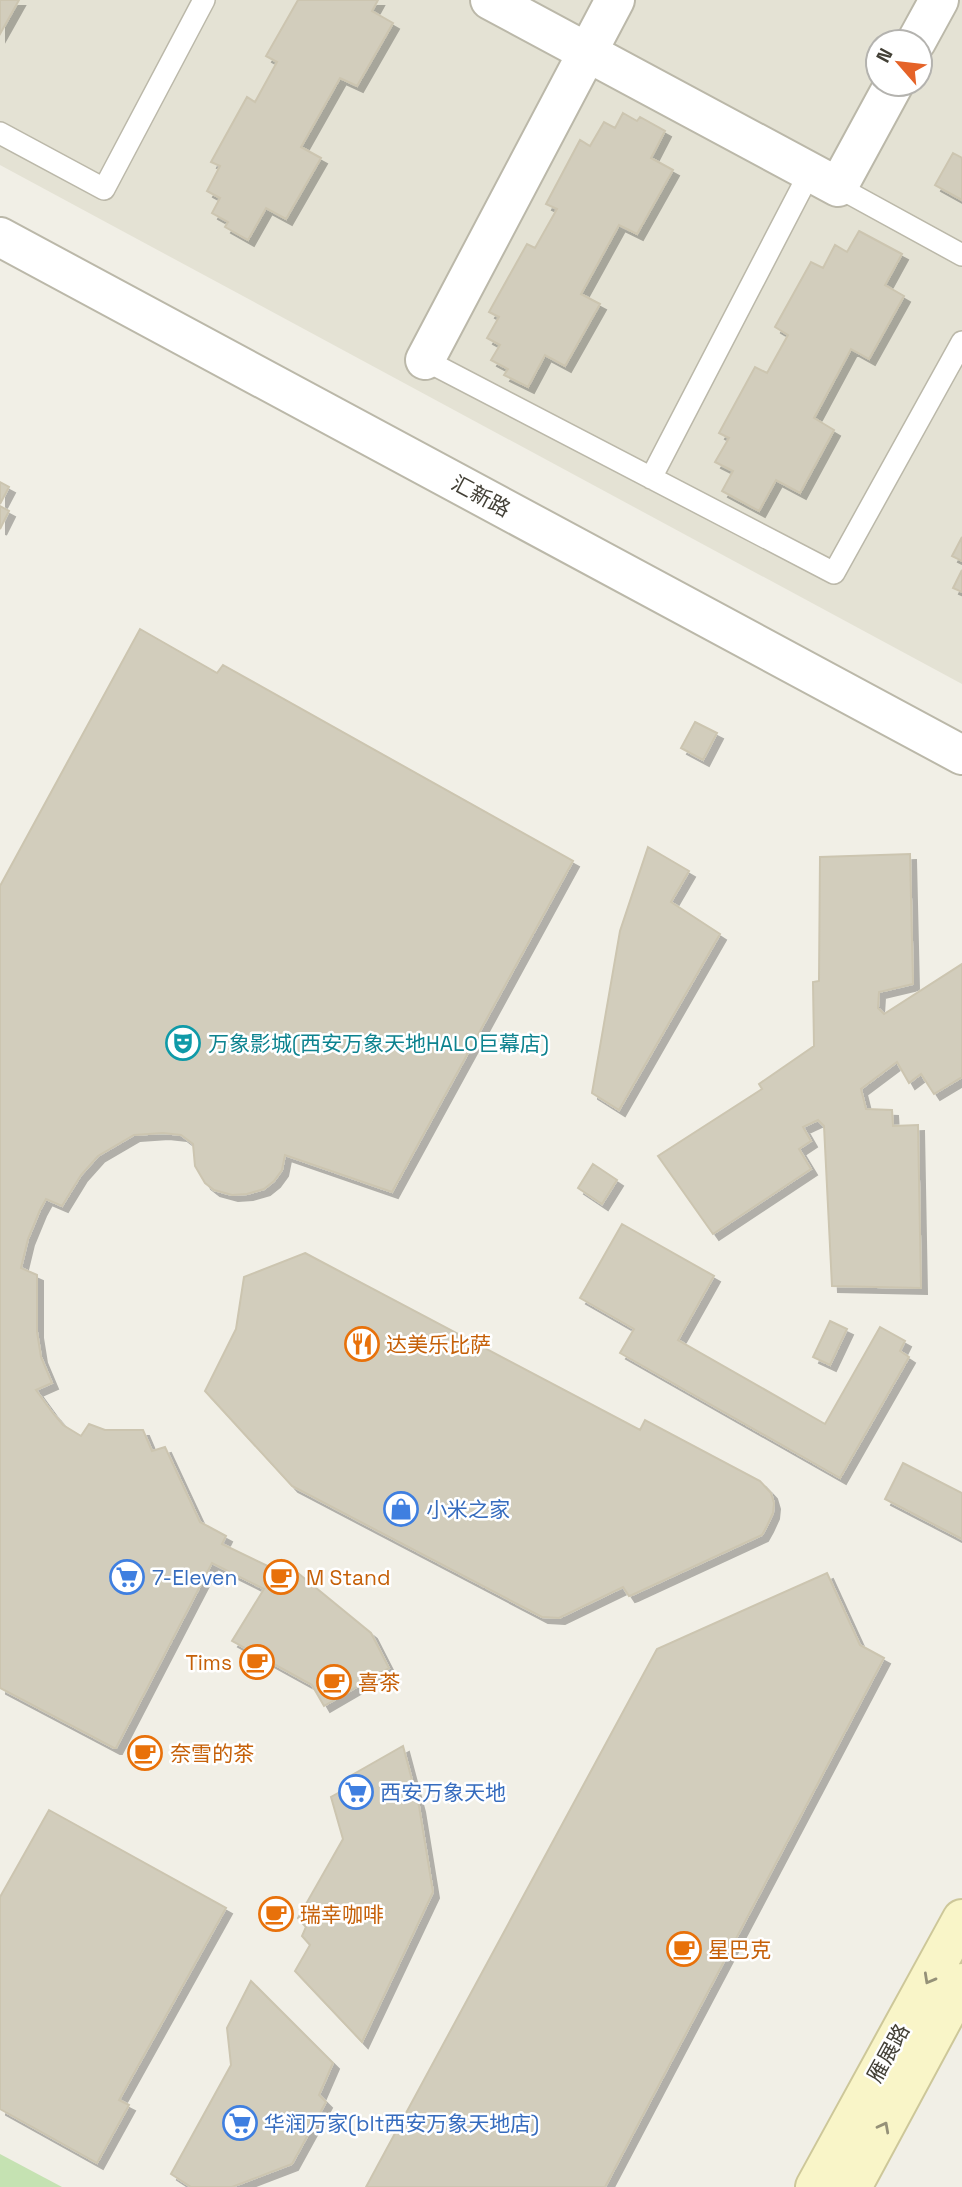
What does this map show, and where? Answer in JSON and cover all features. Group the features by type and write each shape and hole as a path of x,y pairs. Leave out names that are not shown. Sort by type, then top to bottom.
{"main road":[{"name":"雁展路","path":"815,2187 962,1919"},
{"name":"雁展路","path":"852,2187 962,1983"}],"street":[{"path":"490,0 824,179 884,98"},
{"path":"425,360 615,0"},
{"path":"924,28 939,0"},
{"name":"汇新路","path":"0,237 962,755"}],"lane":[{"path":"0,133 104,189 204,0"},
{"path":"651,478 824,179 962,255"},
{"path":"425,360 834,573 962,342"}],"shaded area":[{"path":"0,0 962,0 962,684 0,165"}],"green space":[{"path":"0,2154 62,2187 0,2187"}],"building":[{"path":"0,0 19,0 0,34"},
{"path":"298,0 378,0 372,11 393,23 357,86 340,78 301,147 321,158 286,219 266,208 248,240 225,227 228,222 212,213 220,198 207,191 220,166 211,162 247,97 255,102 277,62 266,56"},
{"path":"623,113 637,121 640,117 665,131 651,158 673,170 637,234 619,225 581,294 600,304 565,366 545,355 528,387 504,375 508,369 491,360 500,345 487,338 499,317 489,312 527,244 535,248 557,209 546,204 580,140 590,146 604,122 615,128"},
{"path":"953,153 962,158 962,200 935,185"},
{"path":"859,231 902,254 885,285 904,296 869,359 851,349 814,418 834,430 800,493 776,480 759,511 722,491 733,471 715,462 729,438 719,433 755,367 767,373 788,335 775,327 811,262 823,268 835,245 847,252"},
{"path":"0,482 9,487 0,504"},
{"path":"0,506 9,511 0,529"},
{"path":"962,537 962,561 952,556"},
{"path":"962,570 962,592 953,588"},
{"path":"140,629 217,673 223,665 573,861 392,1192 285,1155 282,1170 264,1189 232,1195 214,1190 205,1183 195,1166 193,1144 181,1135 163,1133 134,1135 98,1156 81,1175 62,1206 46,1199 40,1210 28,1239 21,1268 37,1275 37,1332 41,1357 52,1383 36,1390 52,1412 63,1425 81,1436 89,1424 105,1430 143,1430 152,1451 165,1447 200,1522 226,1536 222,1544 276,1570 282,1560 371,1633 389,1668 324,1706 312,1685 232,1641 264,1589 212,1563 114,1748 0,1688 0,886"},
{"path":"695,722 717,733 703,760 681,748"},
{"path":"648,847 689,871 671,902 720,934 619,1110 592,1093 620,931"},
{"path":"910,854 913,984 879,992 878,1008 884,1014 962,964 962,1077 934,1094 921,1074 909,1083 897,1062 861,1089 866,1109 892,1110 893,1126 918,1125 921,1288 832,1286 824,1126 818,1120 803,1127 811,1141 799,1149 811,1169 713,1234 658,1156 762,1089 759,1084 814,1046 813,982 819,981 820,857"},
{"path":"593,1164 617,1180 602,1204 578,1188"},
{"path":"622,1224 714,1276 678,1340 825,1424 880,1327 905,1341 900,1351 909,1357 840,1478 620,1353 634,1329 580,1298"},
{"path":"305,1253 640,1430 645,1420 760,1481 771,1493 774,1503 773,1513 762,1535 632,1595 629,1596 623,1587 559,1618 542,1617 292,1486 205,1391 236,1329 244,1277"},
{"path":"830,1321 847,1329 830,1365 813,1357"},
{"path":"903,1463 962,1493 962,1539 885,1499"},
{"path":"827,1573 860,1645 884,1658 605,2187 366,2187 657,1649"},
{"path":"403,1746 419,1806 433,1892 362,2042 295,1971 310,1945 302,1936 306,1927 298,1918 343,1839 331,1797 349,1787 345,1779"},
{"path":"49,1810 226,1908 119,2100 129,2105 97,2163 0,2109 0,1897"},
{"path":"251,1981 333,2063 319,2095 326,2102 292,2164 232,2187 191,2187 171,2174 231,2065 227,2028"}],"place":[{"name":"万象影城(西安万象天地HALO巨幕店)","path":"183,1043"},
{"name":"达美乐比萨","path":"362,1344"},
{"name":"小米之家","path":"401,1509"},
{"name":"7-Eleven","path":"127,1577"},
{"name":"M Stand","path":"281,1577"},
{"name":"Tims","path":"257,1662"},
{"name":"喜茶","path":"334,1682"},
{"name":"奈雪的茶","path":"145,1753"},
{"name":"西安万象天地","path":"356,1792"},
{"name":"瑞幸咖啡","path":"276,1914"},
{"name":"星巴克","path":"684,1949"},
{"name":"华润万家(blt西安万象天地店)","path":"240,2123"}]}
